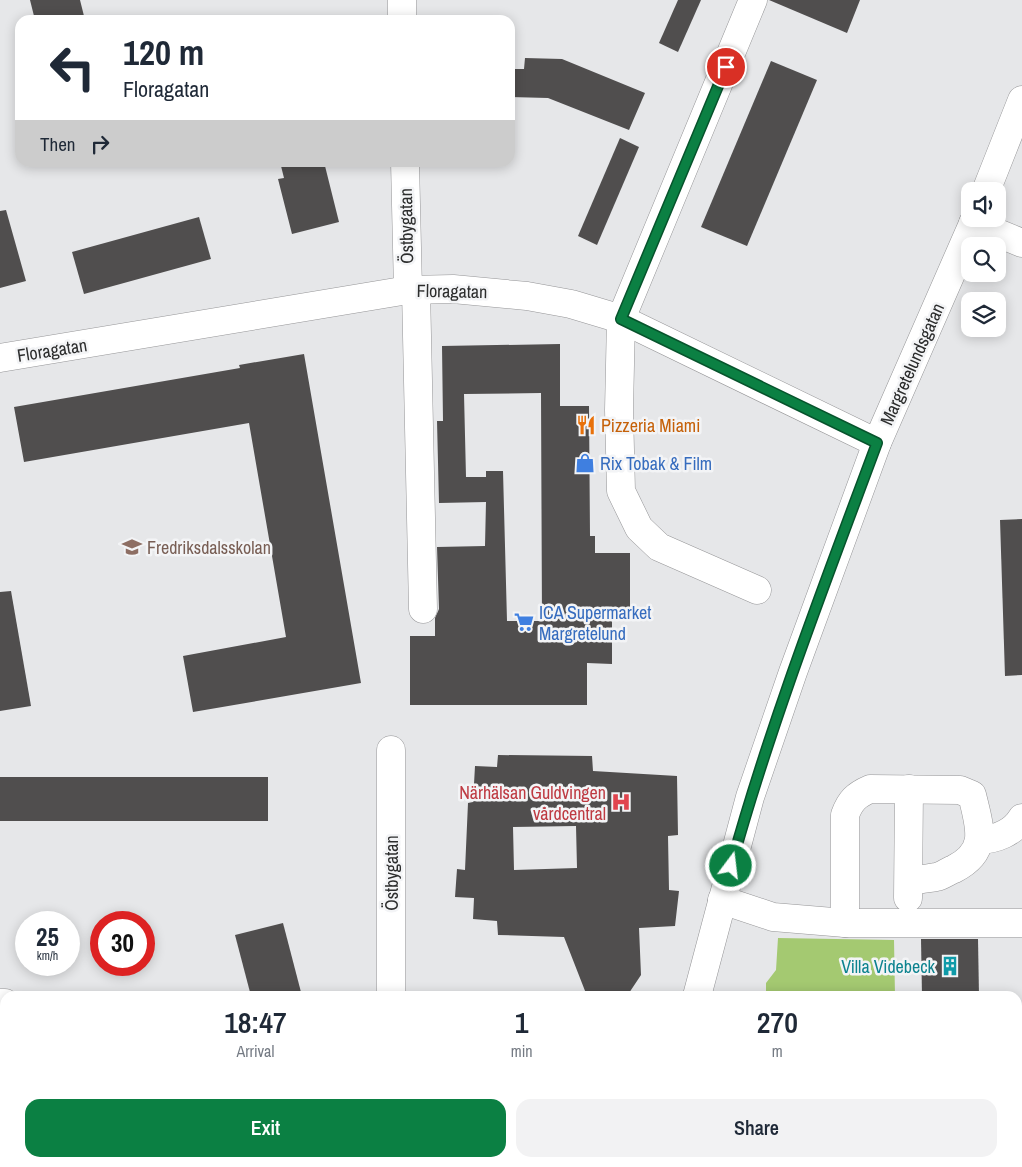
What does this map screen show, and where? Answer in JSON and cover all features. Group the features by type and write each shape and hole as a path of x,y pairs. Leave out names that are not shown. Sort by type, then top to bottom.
{"street":[{"path":"402,0 402,15"},
{"path":"754,0 621,319 619,410 621,491 639,528 659,546 757,590"},
{"path":"990,182 1022,100"},
{"name":"Östbygatan","path":"405,167 412,290 423,609"},
{"name":"Margretelundsgatan","path":"698,991 756,779 793,672 877,443 971,227"},
{"path":"987,227 1022,243"},
{"name":"Floragatan","path":"0,358 412,290 453,289 527,296 571,304 621,319 877,443"},
{"name":"Östbygatan","path":"391,750 391,991"},
{"path":"845,923 845,815 850,801 860,793 870,789 960,790 972,795 980,840 975,853 963,864 938,877 918,879 910,883"},
{"path":"906,923 910,883 909,789"},
{"path":"980,840 990,840 1007,833 1022,818"},
{"path":"722,900 773,917 845,923 1022,924"}],"green space":[{"path":"778,938 894,940 895,991 766,991 766,983 776,970"}],"building":[{"path":"30,0 80,0 84,15 34,15"},
{"path":"678,0 701,0 678,52 659,43"},
{"path":"769,0 860,0 847,33"},
{"path":"525,58 562,59 645,93 629,130 548,98 515,97 515,69 524,69"},
{"path":"771,61 817,80 747,246 701,227"},
{"path":"620,138 639,147 597,245 578,236"},
{"path":"281,167 325,167 339,222 292,234 278,179 284,178"},
{"path":"6,210 26,281 0,288 0,211"},
{"path":"199,217 211,259 84,294 72,252"},
{"name":"ICA Supermarket Margretelund","path":"560,344 560,406 589,406 590,536 595,536 595,553 630,553 630,609 612,609 612,664 587,663 587,705 410,705 410,636 435,636 435,618 439,609 437,547 485,546 486,502 439,503 437,421 443,421 442,346","holes":["541,393 542,621 507,621 503,471 486,471 486,477 466,477 464,394"]},
{"path":"304,354 361,683 193,712 183,656 286,637 249,423 24,462 14,407 240,368 239,365"},
{"path":"1022,519 1022,675 1005,676 1000,520"},
{"path":"11,591 31,706 0,711 0,592"},
{"path":"498,755 592,756 593,771 677,776 678,835 668,836 669,890 679,891 675,926 639,928 641,975 630,991 585,991 564,937 498,935 497,921 473,919 474,898 455,897 457,869 465,870 468,803 473,802 475,766 497,767","holes":["576,826 577,868 514,870 513,827"]},
{"path":"0,777 268,777 268,821 0,821"},
{"path":"283,923 301,991 250,991 235,935"},
{"name":"Villa Videbeck","path":"921,939 978,939 979,991 922,991"}],"place":[{"name":"Pizzeria Miami","path":"586,425"},
{"name":"Rix Tobak & Film","path":"585,463"},
{"name":"Fredriksdalsskolan","path":"132,547"},
{"name":"ICA Supermarket Margretelund","path":"524,622"},
{"name":"Närhälsan Guldvingen vårdcentral","path":"621,802"},
{"name":"Villa Videbeck","path":"950,966"}],"route":[{"path":"726,67 621,319 877,443 793,672 750,797 731,866"}]}
